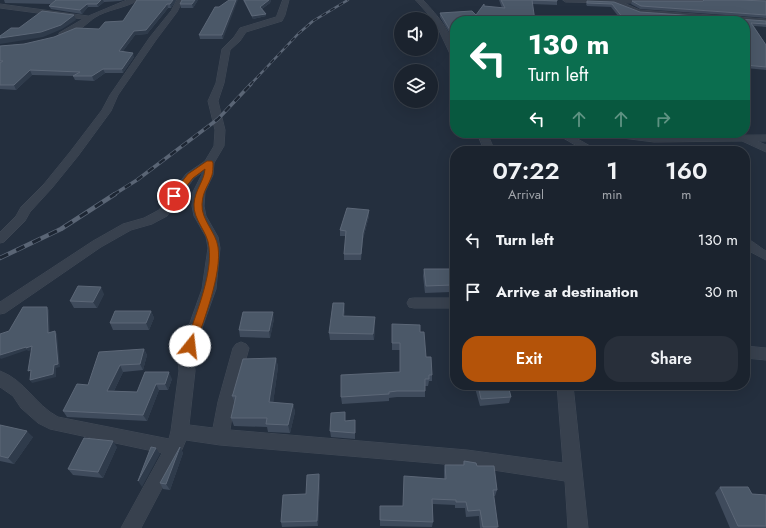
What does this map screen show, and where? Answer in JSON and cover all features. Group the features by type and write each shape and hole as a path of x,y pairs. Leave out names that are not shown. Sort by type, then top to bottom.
{"street":[{"path":"55,38 75,29 91,18 135,0"},
{"path":"0,239 18,222 25,210 48,186 74,154 106,111 114,95 153,39 174,12 180,0"},
{"path":"0,309 97,244 127,227 148,221 163,213 190,176 209,163 219,146 220,138 218,119 214,110 213,101 220,83 226,49 237,39 243,30 279,19 282,15 286,0"},
{"path":"420,0 430,0"},
{"path":"420,0 438,21 450,46"},
{"path":"566,0 614,2 702,0"},
{"path":"737,0 766,1"},
{"path":"614,2 639,12 695,16"},
{"path":"0,6 20,10 58,13 91,18"},
{"path":"750,20 766,21"},
{"path":"569,138 585,146"},
{"path":"646,138 766,138"},
{"path":"744,139 766,149"},
{"path":"131,528 177,440 187,371 186,360 194,331 209,289 213,261 214,248 212,237 200,216 198,206 199,192 208,175 209,163"},
{"path":"750,247 766,256"},
{"path":"414,303 450,303"},
{"path":"220,437 226,402 241,348"},
{"path":"750,352 766,354"},
{"path":"0,378 19,392 27,403 44,418 56,424 177,440 220,437 467,458 572,473"},
{"path":"565,390 578,528"}],"building":[{"path":"56,0 101,0 97,4 87,4 80,10 49,6"},
{"path":"137,0 173,0 170,4 167,4 146,30 134,31 119,51 133,53 122,69 103,69 92,76 73,76 80,72 30,70 14,85 0,85 0,63 3,61 0,61 0,46 24,44 54,37 76,28 99,29 105,22 123,21"},
{"path":"182,0 195,0 192,4 180,4"},
{"path":"229,0 236,0 222,35 199,35 215,7 219,7"},
{"path":"244,0 269,0 260,7 266,14 252,16"},
{"path":"501,0 532,0 534,16 450,16 450,30 440,13 472,11 476,15 484,4 484,6 505,8"},
{"path":"532,0 557,0 557,1"},
{"path":"587,1 614,2 640,12 696,16 621,16 612,4 587,3"},
{"path":"632,1 703,1 766,1 766,15 641,6"},
{"path":"42,11 74,15 61,25 41,32 0,38 0,36 11,28 19,28"},
{"path":"750,20 766,21 766,24 751,23 766,45 766,67 750,65"},
{"path":"347,208 369,210 363,233 361,254 344,254 346,231 340,230"},
{"path":"424,269 450,269 450,285 426,286"},
{"path":"78,286 101,287 93,302 70,301"},
{"path":"333,303 344,303 343,316 375,317 373,334 329,333"},
{"path":"23,307 47,307 48,333 55,331 58,364 54,365 53,374 30,380 31,370 28,371 32,346 0,355 0,334 9,331"},
{"path":"115,311 151,311 146,323 110,323"},
{"path":"243,312 273,312 269,331 239,330"},
{"path":"392,324 420,325 420,332 424,332 426,357 431,357 432,375 429,375 429,379 425,379 425,391 397,391 389,392 389,394 341,397 341,375 400,372 400,343 392,343"},
{"path":"144,349 140,364 120,365 107,391 137,392 145,372 169,372 165,384 156,384 143,415 63,411 77,384 88,385 99,352"},
{"path":"276,358 269,402 293,404 288,425 266,424 267,418 231,418 236,396 232,396 243,359"},
{"path":"479,390 509,390 511,397 481,399"},
{"path":"345,412 345,421 355,420 355,433 330,431 331,413"},
{"path":"0,425 27,431 8,458 0,456"},
{"path":"84,438 113,441 98,472 68,469"},
{"path":"151,447 156,448 138,481"},
{"path":"180,447 166,484 160,483"},
{"path":"464,461 476,463 477,466 494,466 497,490 493,490 498,527 483,527 480,510 468,511 466,502 456,502 456,500 432,499 433,522 380,520 380,506 403,506 404,476 446,479 445,465 464,465"},
{"path":"319,474 317,521 281,522 283,495 306,494 307,475"},
{"path":"720,487 748,487 752,494 766,495 766,526 738,526"}],"railway":[{"path":"250,85 298,34 313,21 348,0"},
{"path":"113,195 137,180 218,119 251,84"},
{"path":"0,258 61,229 115,194"}],"route":[{"path":"174,196 190,176 209,163 208,175 199,192 198,206 200,216 212,237 214,248 213,261 209,289 190,346"}]}
